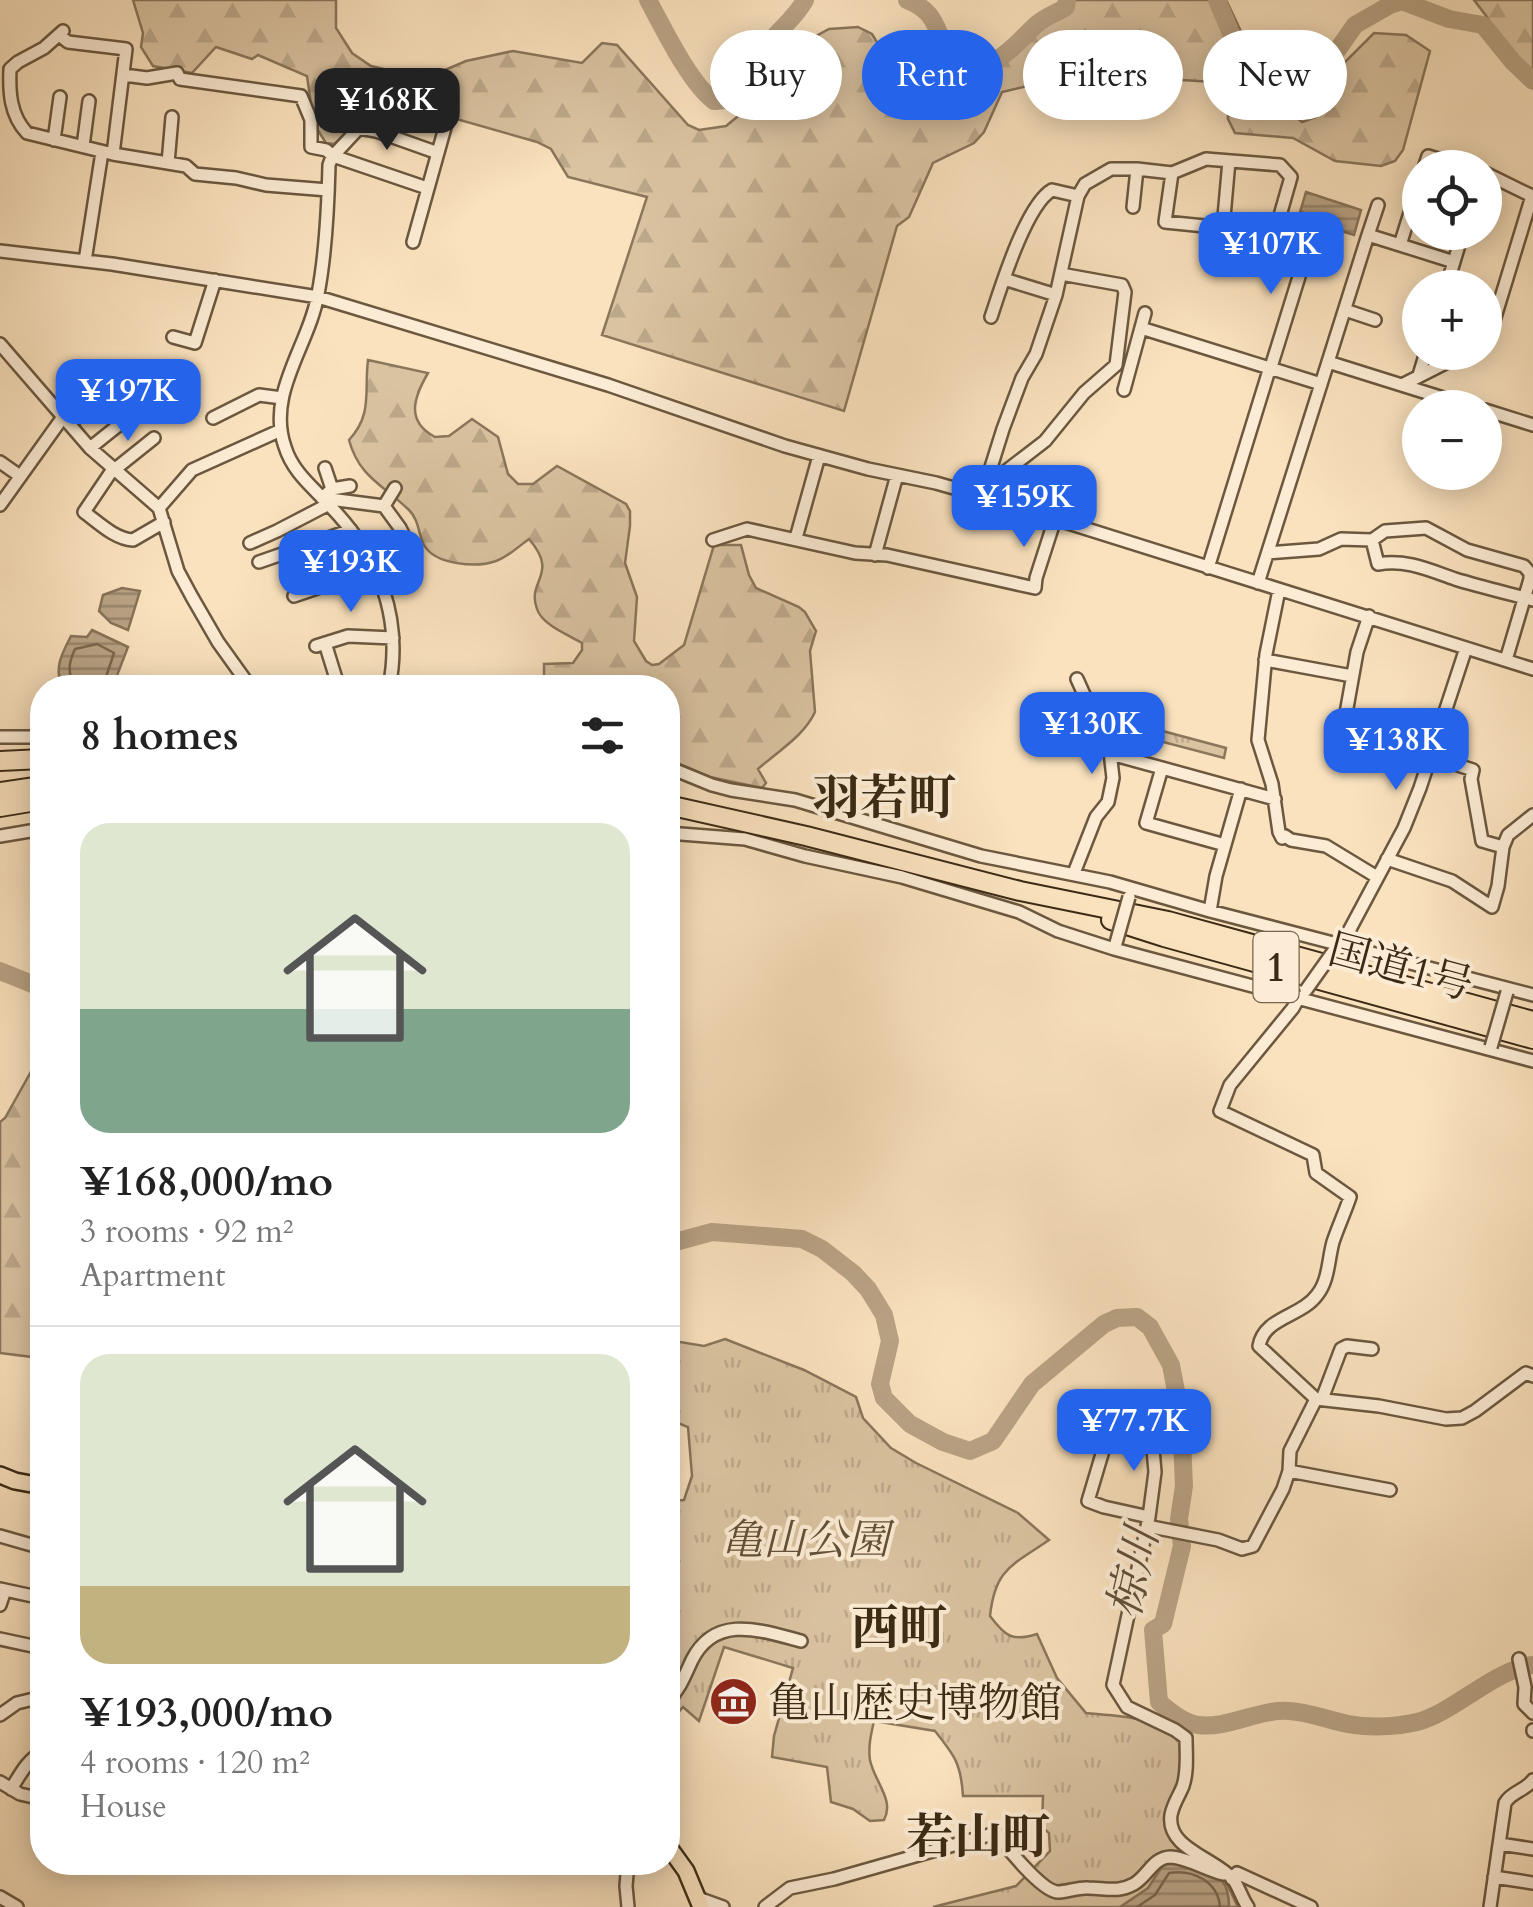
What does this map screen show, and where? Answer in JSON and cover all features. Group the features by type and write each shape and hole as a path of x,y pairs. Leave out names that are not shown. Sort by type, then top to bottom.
{"highway":[{"path":"0,761 30,759"},
{"path":"0,792 30,788"},
{"path":"0,807 30,802"},
{"name":"国道1号","path":"680,809 806,836 1020,891 1164,936 1533,1038"},
{"name":"国道1号","path":"1020,891 1168,921 1533,1020"}],"main road":[{"path":"0,1475 30,1484"},
{"path":"680,1863 700,1902"}],"street":[{"path":"85,261 107,153 124,75 126,48 68,42 61,34 36,54 12,66 10,97 22,129 34,136 107,153 186,166 195,174 328,190"},
{"path":"124,75 147,78 176,73 180,80 301,96 311,120 311,147 428,188"},
{"path":"54,140 60,97"},
{"path":"83,146 89,101"},
{"path":"168,163 172,117"},
{"path":"412,242 446,124"},
{"path":"389,675 392,620 373,562 328,497 300,475 290,459 280,430 282,398 318,298 333,156 359,128 438,153"},
{"path":"983,492 1022,378 1036,354 1056,296 1078,196 1085,184 1110,169 1172,174 1206,159 1280,165 1291,177 1275,233 1165,222 1172,174"},
{"path":"1222,228 1229,161"},
{"path":"1133,207 1137,169"},
{"path":"1502,181 1532,196 1502,294"},
{"path":"991,317 1012,255 1044,194 1056,190 1078,196"},
{"path":"1258,583 1378,205"},
{"path":"1368,235 1454,262"},
{"path":"1208,568 1311,238"},
{"path":"1400,245 1402,239"},
{"path":"1452,270 1458,250"},
{"path":"0,251 318,298 608,384 820,456 983,492 1208,568 1533,669"},
{"path":"983,492 1045,441 1084,393 1116,366 1126,292 1122,285 1062,274"},
{"path":"1004,278 1056,296"},
{"path":"174,337 195,343 215,280"},
{"path":"1344,310 1375,320"},
{"path":"1124,390 1145,313"},
{"path":"1141,328 1322,384"},
{"path":"0,344 90,448 158,508 178,571 242,675"},
{"path":"1328,362 1420,390"},
{"path":"1419,375 1421,370"},
{"path":"1402,384 1429,370"},
{"path":"0,505 66,420 119,382"},
{"path":"213,418 260,396 282,398"},
{"path":"90,448 140,408"},
{"path":"1502,415 1533,425"},
{"path":"158,508 192,470 280,430"},
{"path":"154,438 114,470 84,512 128,540 164,522"},
{"path":"796,538 820,456"},
{"path":"0,462 20,476"},
{"path":"325,468 328,497"},
{"path":"875,554 897,474"},
{"path":"250,543 278,532 350,486"},
{"path":"384,506 395,488"},
{"path":"328,497 384,506 404,536"},
{"path":"395,520 412,514"},
{"path":"713,540 747,528 1036,588 1056,519"},
{"path":"1268,553 1319,549 1342,539 1372,540 1384,532 1426,528 1466,550 1520,564 1530,573 1529,599 1506,660"},
{"path":"259,562 352,530"},
{"path":"1372,540 1378,564 1425,567 1529,599"},
{"path":"294,596 338,581 338,570 373,562"},
{"path":"1279,590 1266,660 1258,740 1275,799 1276,823 1282,838 1326,846 1377,877"},
{"path":"1345,719 1368,616"},
{"path":"333,675 320,645 348,636 393,638"},
{"path":"1466,648 1404,828 1337,949 1230,1086 1220,1111 1313,1155 1316,1173 1350,1197 1320,1292 1267,1328 1259,1346 1319,1399 1446,1419 1462,1418 1526,1373 1533,1376"},
{"path":"1266,660 1352,676"},
{"path":"1074,873 1096,817 1108,802 1113,778 1110,754 1077,679"},
{"path":"0,738 30,737"},
{"path":"1110,754 1275,799"},
{"path":"1430,756 1473,770 1471,779 1482,842 1503,847"},
{"path":"1162,768 1146,823 1225,845"},
{"path":"680,772 712,785 795,800 981,856 1074,873 1337,949 1533,995"},
{"path":"1210,911 1240,790"},
{"path":"1387,859 1452,881 1492,907 1508,835 1533,815"},
{"path":"0,836 30,831"},
{"path":"680,834 745,838 805,856 902,877 1019,912 1058,931 1302,994 1533,1061"},
{"path":"1115,946 1131,892"},
{"path":"1491,1049 1507,990"},
{"path":"1105,1444 1088,1500 1242,1550 1253,1546 1283,1489 1290,1471 1290,1451 1341,1349 1372,1349"},
{"path":"1120,1418 1148,1423 1152,1430 1154,1472 1148,1521 1112,1684 1127,1707 1186,1738 1184,1783 1172,1809 1172,1829 1179,1841 1230,1877 1248,1907"},
{"path":"1290,1471 1390,1490"},
{"path":"0,1536 30,1545"},
{"path":"0,1606 3,1590 30,1596"},
{"path":"680,1686 700,1647 720,1633 748,1628 801,1641"},
{"path":"0,1639 30,1647"},
{"path":"1520,1659 1526,1687 1524,1704 1533,1714"},
{"path":"1,1713 30,1699"},
{"path":"30,1760 5,1785 30,1796"},
{"path":"1490,1907 1505,1804 1510,1795 1528,1787 1533,1780"},
{"path":"764,1907 790,1888 996,1833 1040,1884 1054,1892 1123,1889 1135,1884 1158,1860 1168,1857 1230,1877 1238,1873 1310,1907"},
{"path":"1500,1844 1533,1848"},
{"path":"627,1875 628,1907"},
{"path":"1494,1877 1533,1883"},
{"path":"0,1897 18,1907"},
{"path":"700,1902 723,1907"}],"green space":[{"path":"133,0 336,0 336,28 352,53 371,66 409,75 431,76 466,61 513,51 582,63 602,43 617,45 688,125 699,130 726,126 733,120 842,120 842,30 827,30 858,27 864,30 862,120 989,120 974,143 933,163 909,217 897,226 844,411 602,335 647,197 568,177 551,149 537,142 432,112 405,109 390,125 363,122 334,144 326,143 314,124 307,76 258,55 252,59 216,47 192,73 153,66 141,47 143,33"},
{"path":"1062,0 1226,0 1240,30 1203,30 1203,81 1183,80 1183,30 1030,30 1058,9"},
{"path":"1474,0 1533,0 1533,77 1516,70"},
{"path":"1374,33 1406,35 1430,51 1403,150 1395,161 1381,166 1335,161 1293,138 1235,133 1228,120 1347,120 1347,60"},
{"path":"1023,35 1023,87 1003,92 1003,50"},
{"path":"368,360 428,373 415,408 419,424 435,437 449,436 472,419 498,437 508,474 518,484 533,484 557,466 626,504 630,526 625,563 637,597 634,641 652,665 684,645 714,545 741,545 756,588 799,607 816,631 810,651 815,712 797,736 758,769 766,783 762,788 710,777 680,764 680,675 544,675 544,664 573,663 582,643 550,625 537,609 535,591 542,569 538,551 529,539 500,559 478,564 447,561 429,552 412,514 366,472 353,453 349,440 362,421"},
{"path":"1099,714 1226,748 1224,758 1106,727"},
{"path":"30,1073 30,1357 0,1353 0,1122"},
{"name":"亀山公園","path":"725,1339 804,1370 856,1397 863,1418 891,1448 1018,1513 1049,1540 1001,1577 990,1616 1010,1636 1037,1634 1057,1678 1086,1713 1150,1722 1182,1742 1183,1767 1167,1822 1214,1868 1238,1907 933,1907 1016,1886 1050,1851 1049,1833 1042,1827 1043,1796 963,1796 956,1761 935,1731 874,1721 870,1760 887,1813 884,1820 870,1821 853,1809 831,1802 827,1767 772,1757 793,1668 724,1647 699,1721 683,1707 680,1710 680,1500 684,1500 692,1476 688,1427 680,1424 680,1342 704,1346"}],"water":[{"path":"1306,192 1361,210 1354,235 1308,221 1305,213 1300,212"},
{"path":"122,588 140,591 128,630 111,623 99,611 103,595"},
{"path":"92,630 128,647 117,675 60,675 62,655 71,636 87,637"},
{"path":"1165,1862 1189,1865 1217,1877 1225,1885 1229,1907 1120,1907 1148,1888"}],"waterway":[{"path":"648,0 686,68 714,101 734,98 748,88 765,49 805,0"},
{"path":"907,0 926,11 953,59 979,65 1001,57 1040,21 1066,7 1067,0"},
{"path":"1217,0 1233,38 1280,79 1324,69 1355,25 1402,1 1449,19 1483,25 1533,81"},
{"name":"椋川","path":"0,971 30,983"},
{"name":"椋川","path":"680,1241 712,1232 802,1239 822,1249 853,1273 884,1315 890,1341 880,1384 884,1398 910,1424 970,1451 993,1441 1032,1384 1104,1324 1117,1318 1137,1317 1150,1327 1171,1365 1181,1417 1184,1486 1179,1519 1182,1546 1163,1624 1153,1630 1159,1702 1187,1722 1209,1725 1289,1711 1356,1725 1409,1724 1445,1710 1504,1674 1533,1665"}],"place":[{"name":"亀山歴史博物館","path":"733,1702"}],"district":[{"name":"羽若町","path":"884,797"},
{"name":"西町","path":"899,1627"},
{"name":"若山町","path":"978,1836"}]}
